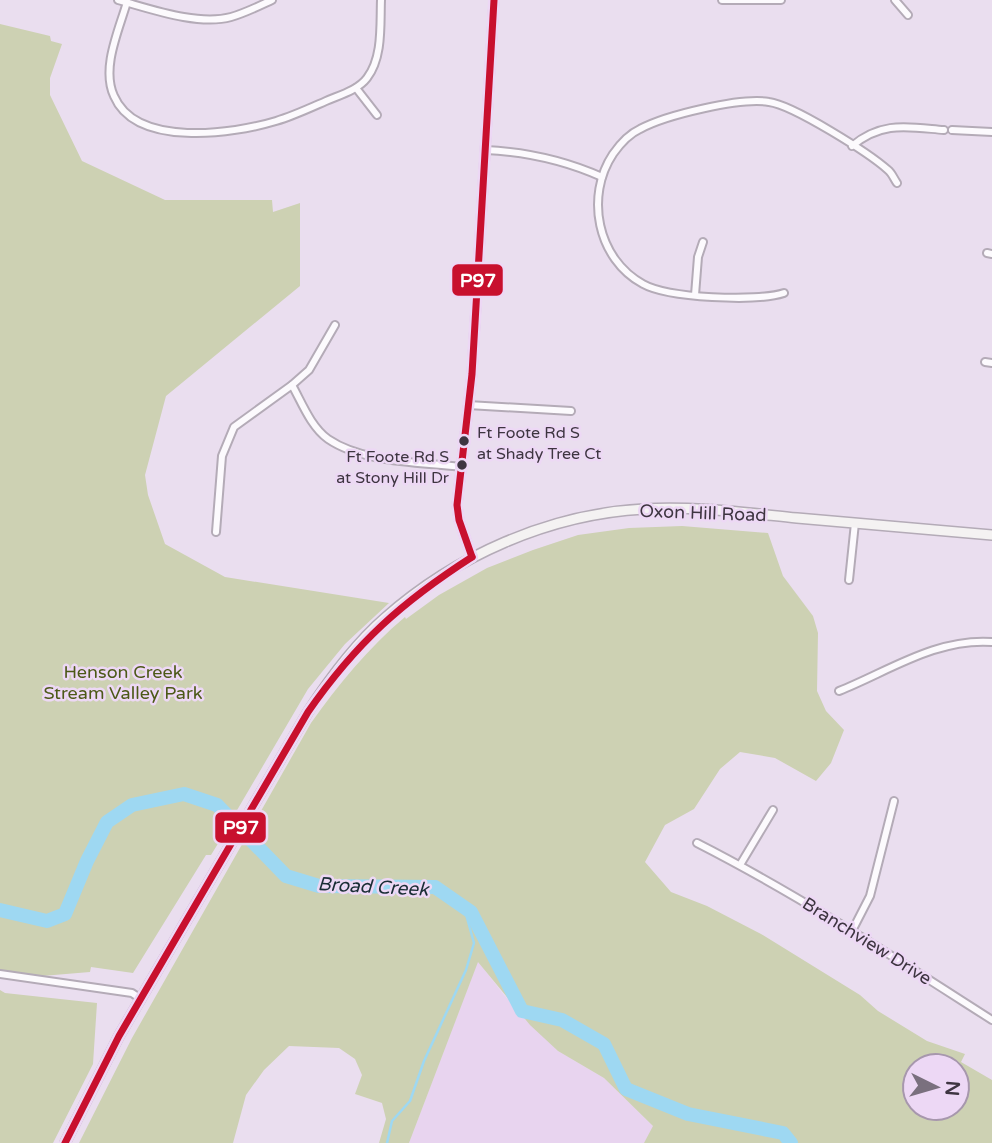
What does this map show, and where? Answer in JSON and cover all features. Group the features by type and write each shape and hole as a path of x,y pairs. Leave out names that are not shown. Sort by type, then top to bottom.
{"main road":[{"name":"Oxon Hill Road","path":"65,1143 112,1048 308,712 351,653 394,611 440,577 472,557 557,524 589,516 644,509 714,510 992,535"}],"street":[{"path":"118,0 210,19 232,17 272,0"},
{"path":"127,2 112,57 109,79 112,93 120,106 146,126 197,133 246,128 279,120 356,88 369,76 378,54 381,0"},
{"path":"472,557 459,520 457,505 472,374 494,0"},
{"path":"722,0 781,0"},
{"path":"895,0 908,15"},
{"path":"356,88 377,115"},
{"path":"784,293 760,297 676,294 642,283 619,264 606,244 598,218 602,177 619,146 641,128 740,101 769,102 788,107 852,146 890,171 897,183"},
{"path":"852,146 866,134 884,128 944,130"},
{"path":"952,130 992,132"},
{"path":"486,150 542,156 602,177"},
{"path":"695,295 698,257 703,242"},
{"path":"216,532 222,456 234,427 309,370 335,325"},
{"path":"292,385 311,420 327,439 358,454 461,467"},
{"path":"468,405 571,411"},
{"path":"849,580 855,523"},
{"path":"839,691 921,654 967,643 992,642"},
{"path":"852,931 870,896 894,801"},
{"path":"740,865 773,810"},
{"name":"Branchview Drive","path":"697,843 852,931 992,1020"},
{"path":"0,974 132,993 141,999"}],"shaded area":[{"path":"478,961 503,994 558,1051 604,1078 658,1131 653,1143 409,1143"}],"green space":[{"name":"Henson Creek Stream Valley Park","path":"0,24 50,36 51,41 62,44 50,78 50,95 82,161 165,200 272,200 273,212 300,203 300,286 166,396 145,475 148,495 165,544 225,577 389,603 345,644 308,689 226,829 223,827 216,838 219,842 211,855 206,855 133,973 91,967 90,972 42,976 0,973"},
{"path":"682,526 768,533 783,576 813,616 818,633 817,691 826,711 844,730 831,763 816,781 775,758 740,752 720,769 694,809 665,825 645,862 671,892 707,906 761,934 860,995 878,1011 927,1041 959,1052 901,1052 901,1122 971,1122 971,1068 992,1080 992,1143 644,1143 653,1126 604,1078 558,1051 530,1025 478,962 409,1143 379,1143 386,1119 382,1103 355,1094 362,1075 355,1059 339,1048 289,1046 264,1070 246,1095 233,1143 79,1143 132,1038 311,723 332,694 379,641 405,617 406,619 439,595 487,568 578,535 629,528"},
{"path":"0,990 5,993 97,1003 93,1064 53,1143 0,1143"}],"waterway":[{"name":"Broad Creek","path":"0,910 47,921 65,914 107,822 132,805 184,794 217,805 286,876 319,886 435,887 471,912 522,1011 562,1020 604,1044 626,1089 688,1114 783,1133 791,1143"},
{"path":"387,1143 392,1121 410,1101 424,1061 466,970 474,943 464,907"}],"transit line":[{"name":"P97","path":"472,557 459,520 457,505 472,374 494,0"},
{"name":"P97","path":"65,1143 119,1036 308,712 344,665 382,625 424,590 472,557"}],"place":[{"name":"Ft Foote Rd S at Shady Tree Ct","path":"464,441"},
{"name":"Ft Foote Rd S at Stony Hill Dr","path":"462,465"}]}
